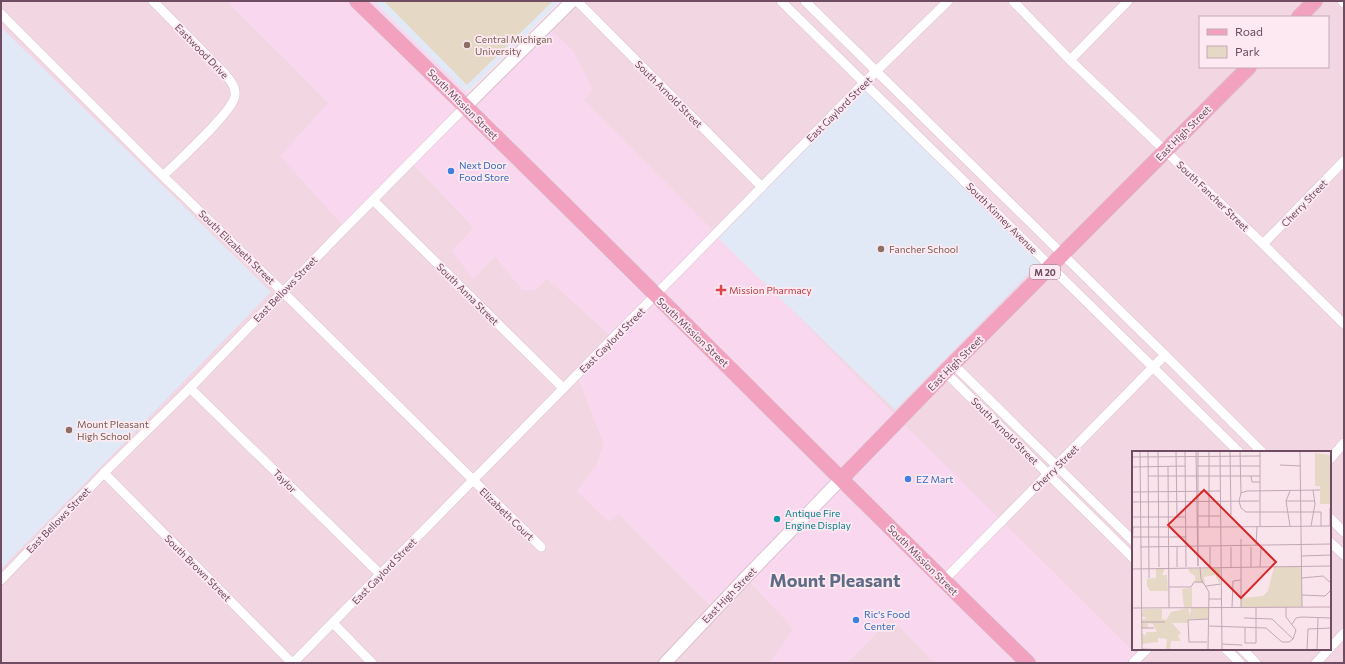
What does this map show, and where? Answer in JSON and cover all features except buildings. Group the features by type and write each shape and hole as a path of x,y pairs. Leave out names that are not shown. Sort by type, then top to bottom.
{"main road":[{"name":"South Mission Street","path":"357,1 466,106 656,296 1028,663"},
{"path":"1300,16 1316,1"},
{"name":"East High Street","path":"842,478 1050,266 1248,68"}],"street":[{"name":"Eastwood Drive","path":"153,1 225,74 234,85 236,96 232,105 224,116 163,176"},
{"name":"East Bellows Street","path":"1,580 104,472 190,388 373,200 572,1"},
{"name":"South Arnold Street","path":"577,1 762,187"},
{"name":"South Kinney Avenue","path":"781,1 1238,451"},
{"name":"South Kinney Avenue","path":"806,1 876,72 1261,451"},
{"name":"East Gaylord Street","path":"292,663 563,388 656,296 864,83 948,1"},
{"name":"South Fancher Street","path":"1013,1 1070,60 1166,150 1344,324"},
{"path":"1070,60 1128,1"},
{"name":"South Elizabeth Street","path":"1,14 163,176 474,480"},
{"name":"Cherry Street","path":"1263,244 1344,162"},
{"name":"South Anna Street","path":"373,200 563,388"},
{"name":"Cherry Street","path":"944,580 1049,475 1165,355"},
{"name":"South Arnold Street","path":"949,368 1057,466 1132,540"},
{"name":"South Arnold Street","path":"949,368 1049,475 1132,557"},
{"name":"Taylor","path":"190,388 380,574"},
{"path":"1331,457 1344,443"},
{"name":"South Brown Street","path":"104,472 292,663"},
{"name":"East High Street","path":"668,662 746,576 842,478"},
{"name":"Elizabeth Court","path":"474,480 541,547"},
{"path":"1331,519 1344,532"},
{"path":"1331,543 1344,555"},
{"path":"333,623 372,663"},
{"path":"1331,648 1344,634"},
{"path":"1133,663 1146,650"},
{"path":"1227,650 1240,663"},
{"path":"1243,650 1256,663"},
{"path":"1316,663 1329,650"}],"shaded area":[{"path":"1,1 227,1 329,103 411,162 474,227 473,279 495,256 523,290 547,278 613,338 577,374 604,444 597,465 619,514 715,610 746,577 794,629 770,663 1,663"},
{"path":"227,1 374,1 472,97 547,26 573,51 593,89 584,100 907,427 1145,663 935,663 891,618 847,663 770,663 793,629 747,577 715,610 619,514 609,522 577,491 597,465 604,444 577,374 613,338 547,278 536,290 523,290 495,256 473,279 452,251 474,227 411,162 345,228 280,156 328,103"},
{"name":"Central Michigan University","path":"374,1 560,1 470,90 464,90"},
{"path":"572,1 1344,1 1344,663 1143,663 704,225 583,100 593,89 547,26"},
{"name":"Mount Pleasant High School","path":"1,27 271,292 1,569"},
{"name":"Fancher School","path":"864,83 1043,259 895,410 715,235"},
{"path":"891,618 935,663 847,663"}],"green space":[{"name":"Central Michigan University","path":"384,1 553,1 467,85"}],"place":[{"name":"Central Michigan University","path":"467,45"},
{"name":"Next Door Food Store","path":"451,171"},
{"name":"Fancher School","path":"881,249"},
{"name":"Mission Pharmacy","path":"721,290"},
{"name":"Mount Pleasant High School","path":"69,430"},
{"name":"EZ Mart","path":"908,479"},
{"name":"Antique Fire Engine Display","path":"777,519"},
{"name":"Ric's Food Center","path":"856,620"}],"district":[{"name":"Mount Pleasant","path":"835,580"}]}
